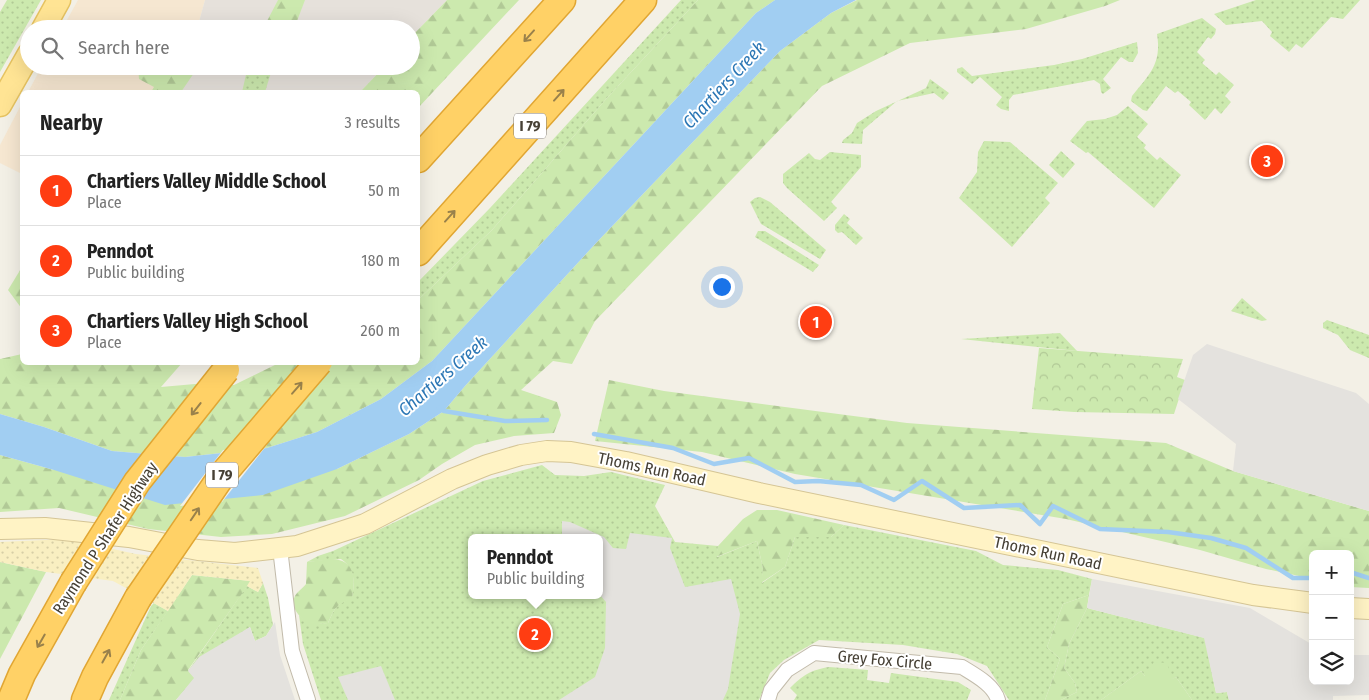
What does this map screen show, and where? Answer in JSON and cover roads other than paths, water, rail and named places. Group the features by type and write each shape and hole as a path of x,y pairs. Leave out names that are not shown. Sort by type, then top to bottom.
{"highway":[{"path":"420,157 562,0"},
{"name":"I 79","path":"420,250 643,0"},
{"name":"I 79","path":"85,700 95,677 138,598 222,474 316,365"},
{"name":"Raymond P Shafer Highway","path":"11,700 22,674 73,583 137,482 229,366"}],"main road":[{"path":"48,20 59,0"},
{"path":"0,105 20,70"}],"street":[{"name":"Thoms Run Road","path":"0,529 45,528 128,537 198,550 235,553 297,546 319,541 365,524 452,479 486,465 521,454 547,451 571,452 626,462 758,492 1235,592 1309,602"},
{"path":"280,548 292,651 308,700"},
{"path":"1354,608 1369,610"},
{"name":"Grey Fox Circle","path":"769,695 787,670 814,654 962,667 979,677 997,694 998,700"}],"water":[{"name":"Chartiers Creek","path":"775,0 856,0 831,13 780,51 596,243 444,411 409,434 337,469 263,495 165,505 0,455 0,414 112,451 185,457 267,448 317,432 381,399 432,361 756,13"}],"waterway":[{"path":"439,408 444,411 505,421 547,420"},
{"path":"594,434 673,448 714,464 749,458 795,482 818,481 861,485 894,500 922,481 964,508 1020,505 1040,524 1053,506 1100,529 1168,532 1211,538 1246,548 1293,578 1309,578"},
{"path":"1354,573 1369,578"}],"place":[{"name":"Chartiers Valley High School","path":"1267,161"},
{"name":"Chartiers Valley Middle School","path":"816,322"},
{"name":"Penndot","path":"535,634"}]}
